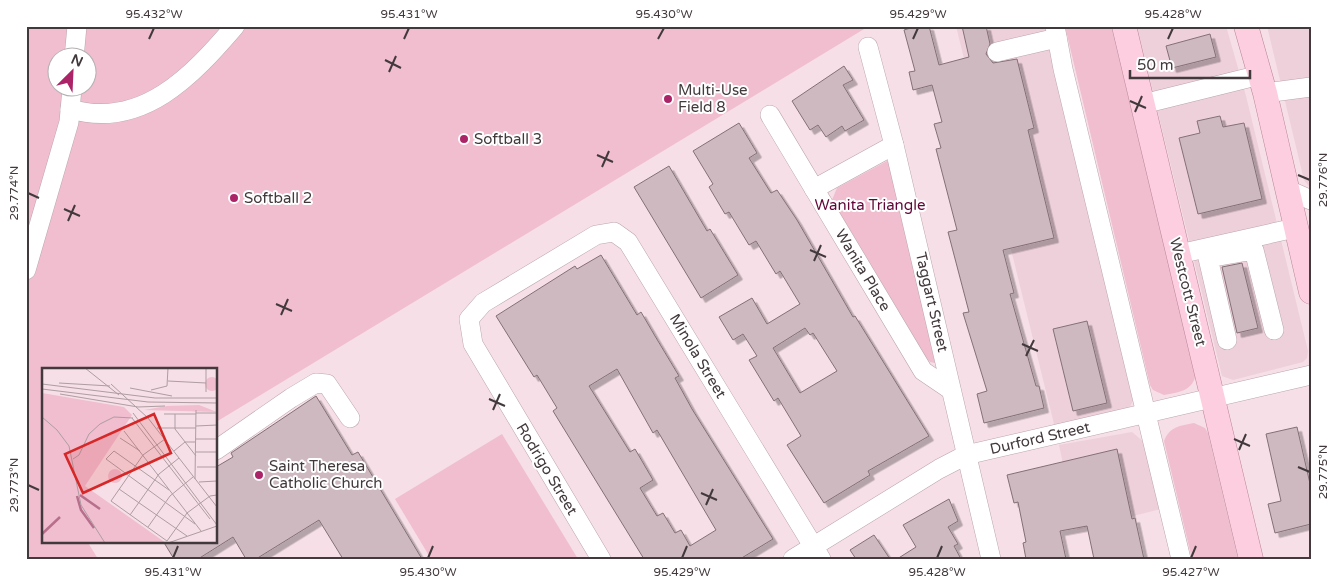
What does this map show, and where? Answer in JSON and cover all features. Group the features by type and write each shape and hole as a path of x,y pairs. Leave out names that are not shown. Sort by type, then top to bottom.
{"main road":[{"name":"Westcott Street","path":"1124,26 1251,559"},
{"path":"1246,26 1263,84 1311,292"}],"street":[{"path":"75,48 77,26"},
{"path":"70,109 86,113 110,114 128,111 148,104 185,78 210,55 235,26"},
{"path":"997,52 1056,32 1145,414 1181,559"},
{"name":"Taggart Street","path":"868,47 894,145 991,559"},
{"path":"1143,104 1263,84 1311,87"},
{"path":"26,270 69,122 71,98"},
{"name":"Wanita Place","path":"770,115 923,371 952,390"},
{"path":"814,188 894,145"},
{"path":"1288,190 1311,200"},
{"path":"1179,254 1295,228"},
{"name":"Minola Street","path":"538,270 596,235 614,232 628,242 818,553"},
{"path":"1227,340 1208,258 1254,250 1274,330"},
{"name":"Rodrigo Street","path":"538,270 483,303 469,319 473,344 601,559"},
{"name":"Durford Street","path":"793,559 818,553 939,469 966,455 1311,375"},
{"path":"218,449 284,402 316,383 327,384 350,418"}],"shaded area":[{"path":"956,26 1044,26 1133,401 1128,410 1055,428"},
{"path":"1137,26 1226,26 1246,96 1308,351 1307,358 1303,362 1233,380 1222,376"},
{"path":"1267,26 1311,26 1311,189 1304,180"},
{"path":"1132,432 1145,443 1161,509 1077,530 1059,445"}],"green space":[{"path":"26,26 869,26 218,421 218,368 42,368 42,542 88,542 98,559 26,559"},
{"path":"1065,26 1111,26 1196,375 1188,388 1179,392 1164,395 1153,390 1150,385"},
{"name":"Wanita Triangle","path":"887,161 890,164 935,363 930,362 926,357 832,200 837,188"},
{"path":"1194,423 1205,428 1208,433 1238,559 1192,559 1164,441 1172,430"},
{"path":"502,434 578,559 431,559 395,499"}],"building":[{"path":"917,26 929,26 939,65 969,57 962,26 986,26 990,44 986,54 993,63 1017,59 1034,128 1028,130 1054,238 1003,250 1014,293 1010,294 1044,408 984,423 977,394 987,391 963,313 969,312 948,232 957,230 936,149 941,148 934,124 942,122 932,85 913,90 909,72 915,71 904,30"},
{"path":"1210,34 1216,57 1172,68 1166,46"},
{"path":"844,66 853,80 843,85 864,120 845,131 842,126 826,137 818,125 810,130 792,101"},
{"path":"1220,116 1223,127 1244,123 1262,199 1198,214 1179,138 1200,133 1197,121"},
{"path":"739,123 757,153 749,158 771,193 777,190 797,220 853,317 855,316 929,436 868,471 870,475 824,503 787,445 801,436 778,398 774,401 749,360 757,356 743,334 733,340 719,317 752,298 767,324 800,304 780,271 776,274 756,241 749,245 729,212 725,214 709,187 713,184 693,151","holes":["805,328 810,335 813,333 837,371 800,393 773,348"]},
{"path":"669,166 707,231 710,229 738,275 701,298 634,187"},
{"path":"601,255 637,315 641,312 679,376 675,378 692,409 773,539 740,559 644,559 553,411 557,408 537,375 534,377 496,316 575,266 577,269","holes":["617,369 653,433 657,430 716,530 690,546 681,530 675,533 663,513 657,516 640,488 653,480 635,449 630,452 589,386"]},
{"path":"1242,263 1258,328 1237,333 1222,267"},
{"path":"1087,321 1107,403 1073,411 1053,329"},
{"name":"Saint Theresa Catholic Church","path":"316,396 352,455 358,452 422,559 343,559 319,520 256,559 246,559 233,537 198,559 174,559 164,542 218,542 218,466 233,457 231,453"},
{"path":"1297,427 1311,488 1311,524 1275,533 1268,504 1281,501 1266,434"},
{"path":"1117,449 1132,519 1135,518 1144,559 1094,559 1087,526 1060,531 1066,559 1026,559 1023,543 1026,542 1018,502 1014,503 1007,475"},
{"path":"949,499 958,521 948,527 958,544 954,546 961,559 897,559 916,547 903,525"},
{"path":"874,535 890,559 856,559 850,550"}],"place":[{"name":"Multi-Use Field 8","path":"668,99"},
{"name":"Softball 3","path":"464,139"},
{"name":"Softball 2","path":"234,198"},
{"name":"Saint Theresa Catholic Church","path":"259,475"}]}
